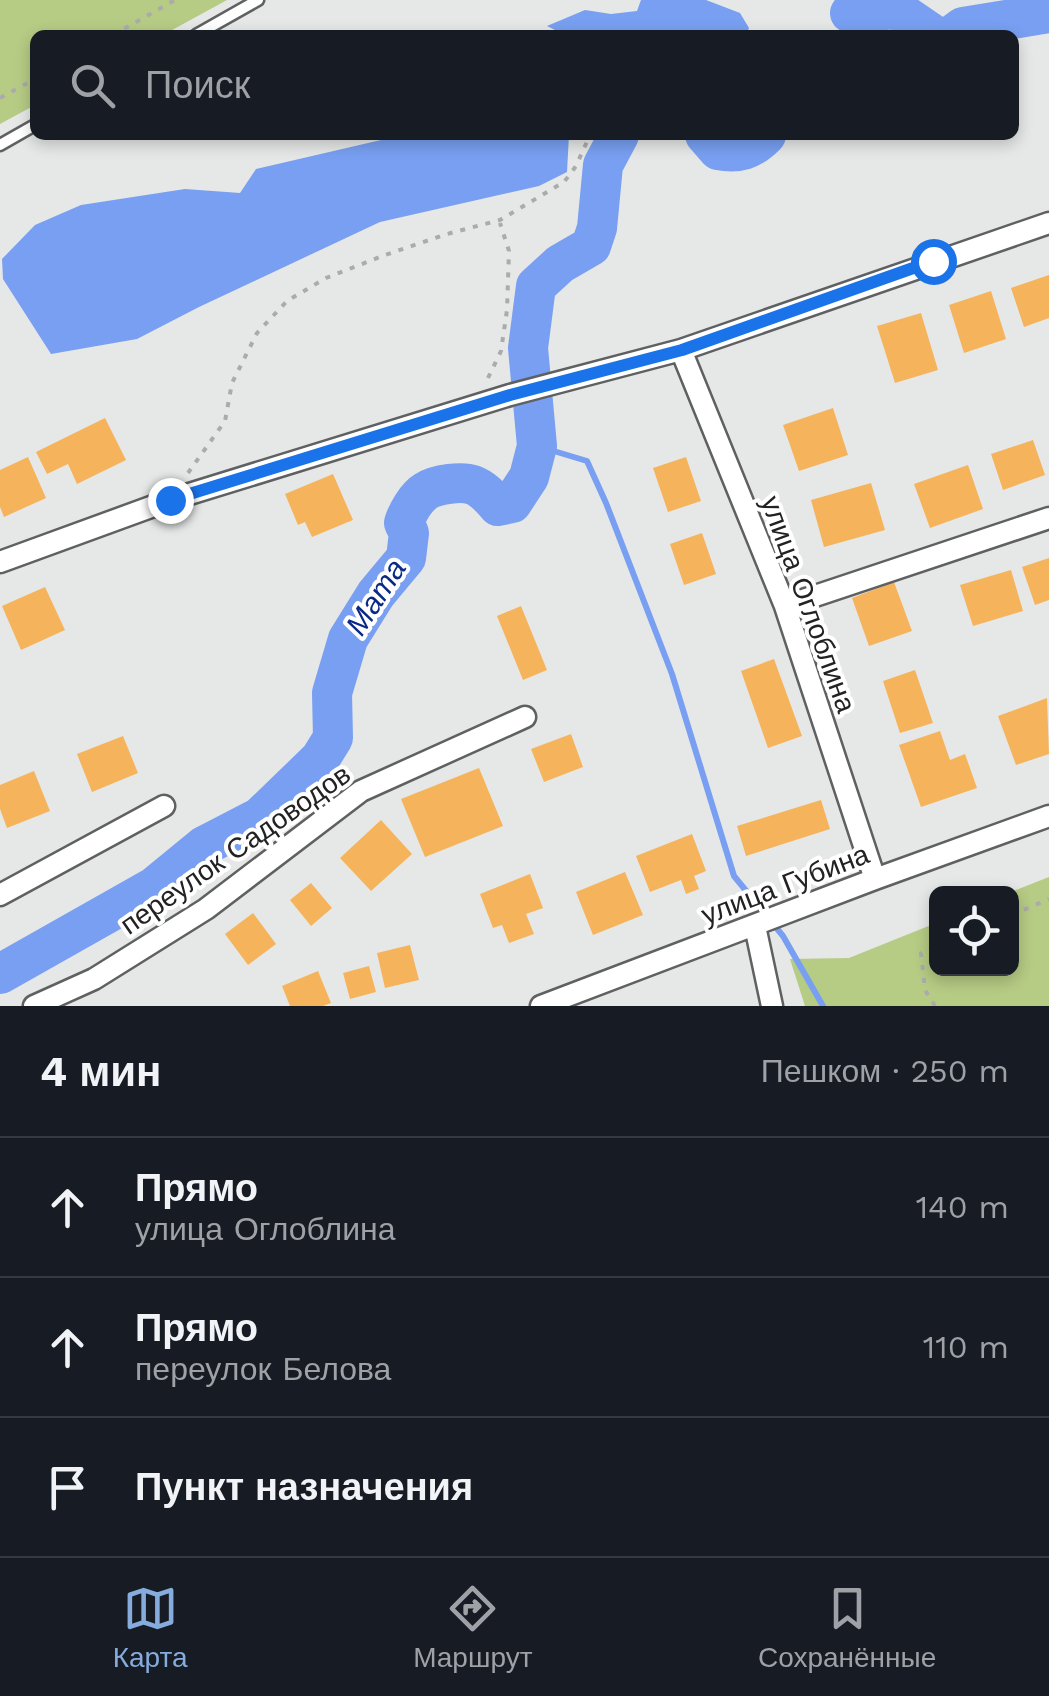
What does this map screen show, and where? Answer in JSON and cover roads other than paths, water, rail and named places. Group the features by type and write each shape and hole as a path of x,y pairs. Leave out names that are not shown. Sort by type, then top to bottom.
{"street":[{"path":"0,562 170,500 510,395 682,350 1049,223"},
{"name":"улица Оглоблина","path":"682,350 784,606 875,879"},
{"path":"784,606 1049,518"},
{"name":"переулок Садоводов","path":"34,1006 94,979 206,910 361,791 525,717"},
{"path":"0,895 164,806"},
{"name":"улица Губина","path":"541,1006 1049,816"},
{"path":"755,926 772,1006"}],"lane":[{"path":"205,30 258,0"},
{"path":"0,145 30,128"}],"water":[{"path":"641,0 706,0 740,13 749,28 555,30 547,26 585,10 611,14 637,11"},
{"path":"381,140 569,140 567,172 539,186 380,222 137,339 51,354 3,279 2,259 35,225 81,205 185,189 240,193 256,169"}],"waterway":[{"path":"850,13 896,9 927,30"},
{"path":"959,30 1049,13"},
{"name":"Мата","path":"0,974 154,887 204,846 260,817 320,759 333,738 332,693 348,639 376,594 406,558 409,533 404,523 422,494 443,485 468,484 484,491 498,506 512,503 529,477 537,446 528,348 536,286 560,264 591,246 597,228 603,165 616,140"},
{"name":"Мата","path":"709,140 718,150 732,151 744,150 759,140"},
{"path":"537,446 587,461 672,674 734,876 783,936 823,1006"}]}
